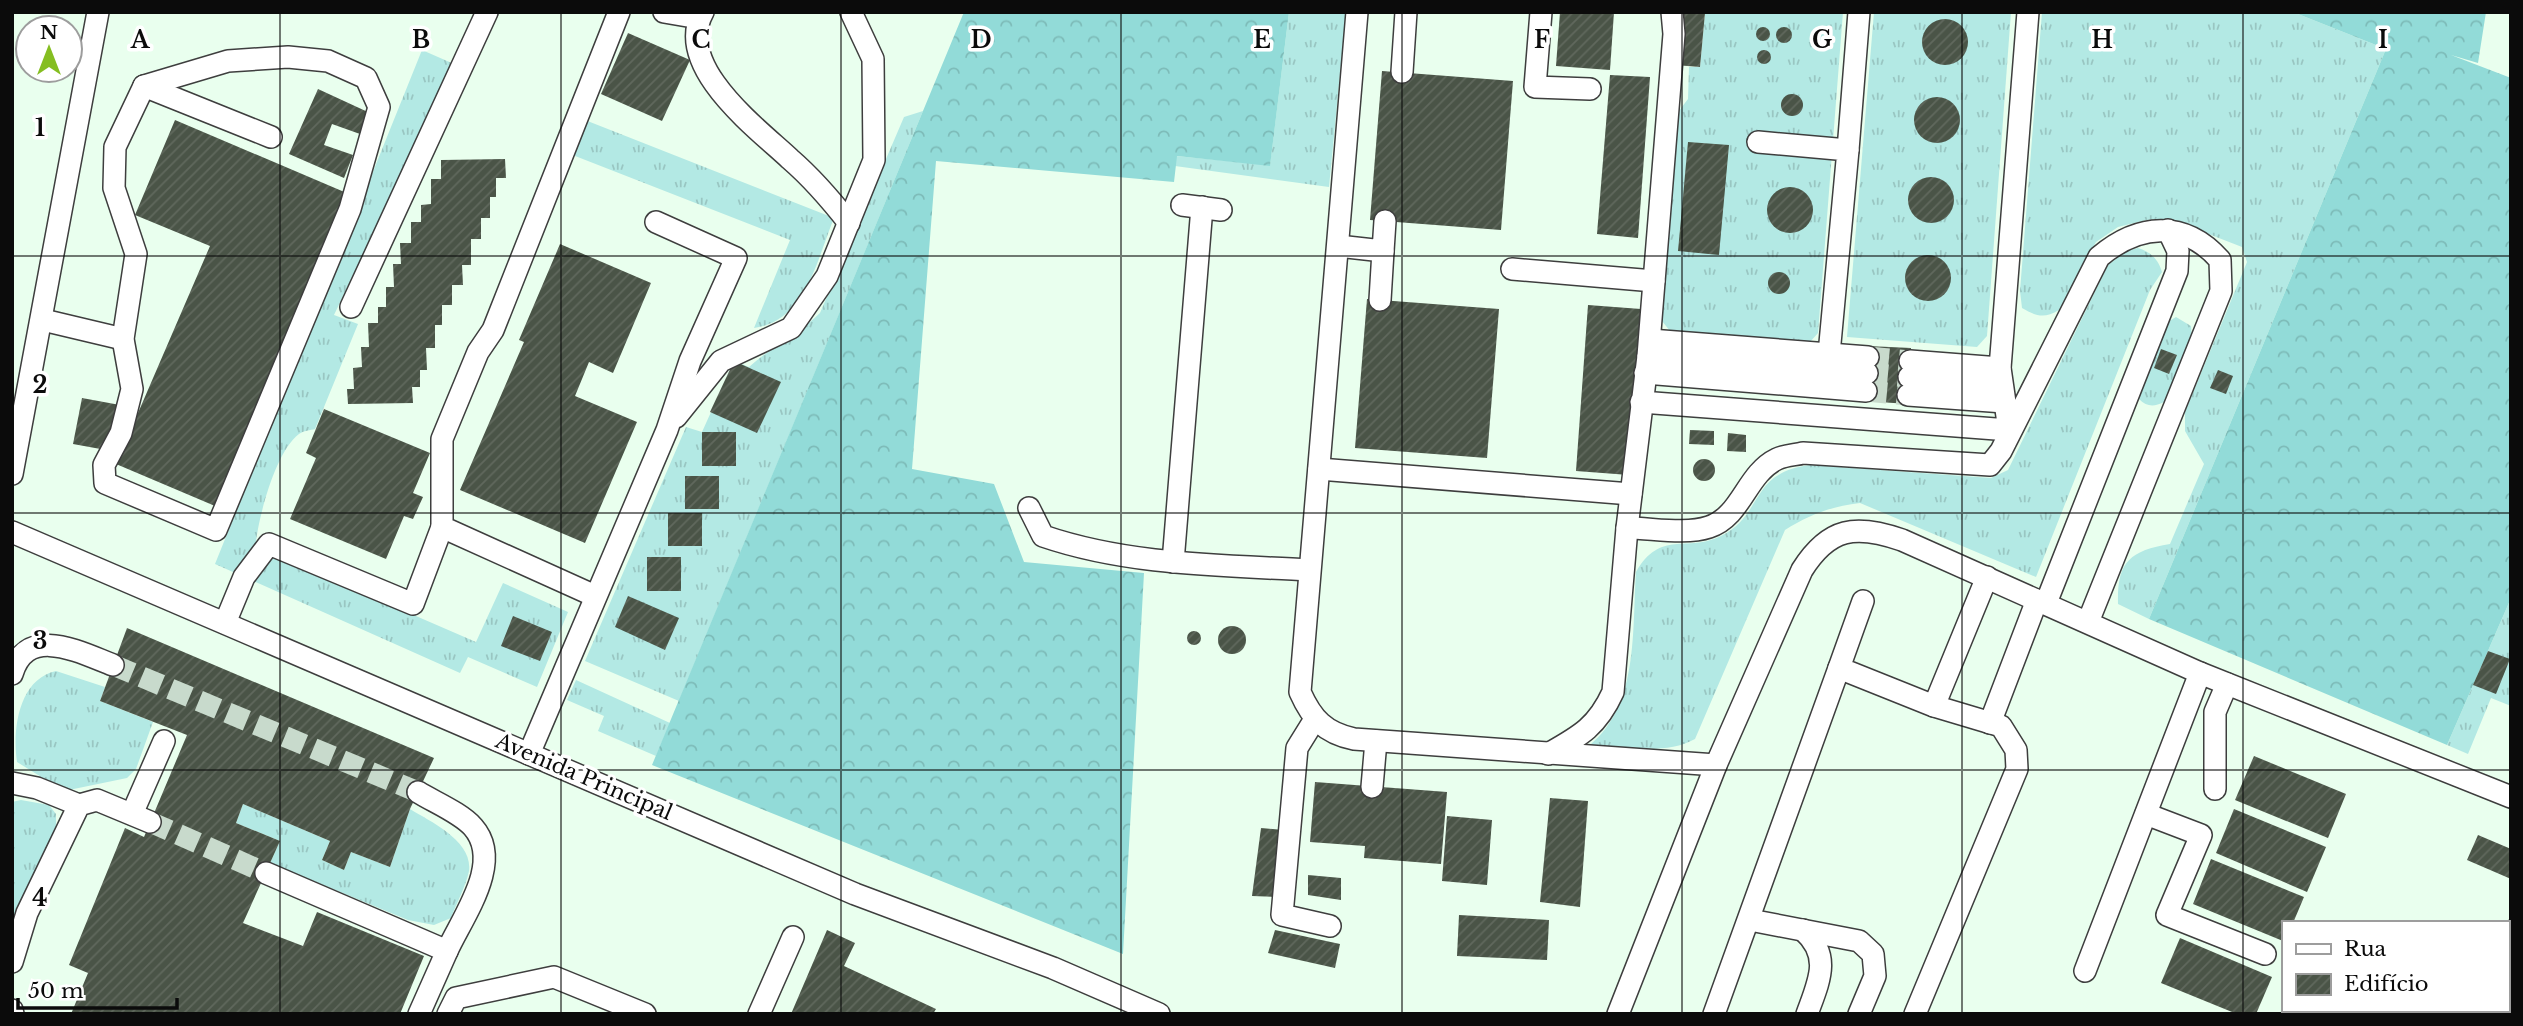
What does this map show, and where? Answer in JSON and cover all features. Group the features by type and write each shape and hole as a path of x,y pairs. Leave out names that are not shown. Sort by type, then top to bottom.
{"lane":[{"path":"12,474 43,320 98,12"},
{"path":"351,307 487,12"},
{"path":"225,623 244,578 269,544 413,604 442,527 442,439 478,352 493,330 619,12"},
{"path":"664,12 701,15 697,52 731,107 792,160 849,223"},
{"path":"667,430 721,361 791,328 827,276 874,160 873,59 851,12"},
{"path":"1356,12 1300,692 1315,719 1335,735 1376,741 1716,765"},
{"path":"1402,72 1406,12"},
{"path":"1541,12 1535,87 1590,89"},
{"path":"1829,354 1859,12"},
{"path":"2009,430 2001,385 2028,12"},
{"path":"1548,754 1585,733 1603,715 1613,692 1627,528 1648,356 1674,14"},
{"path":"288,57 328,61 366,78 379,107 350,209 216,530 105,483 104,465 121,433 132,389 123,339 136,254 114,188 115,147 144,86 228,61 288,57"},
{"path":"144,86 271,137"},
{"path":"1758,142 1848,150"},
{"path":"1173,562 1202,207"},
{"path":"1380,300 1385,221"},
{"path":"529,754 667,430 690,361 736,258 656,222"},
{"path":"1990,723 2177,271 2178,251 2168,230"},
{"path":"1627,528 1709,527 1733,511 1753,480 1779,458 1803,453 1990,465 2001,451 2009,430 2099,257 2119,240 2168,230 2204,242 2220,260 2221,291 2088,622"},
{"path":"1338,246 1383,251"},
{"path":"1512,269 1654,281"},
{"path":"43,320 123,339"},
{"path":"1829,354 1867,374 1648,356 1829,354"},
{"path":"2001,385 1909,378 2001,385"},
{"path":"1642,402 2009,430"},
{"path":"1319,469 1631,494"},
{"path":"1029,508 1043,536 1145,560 1308,570"},
{"path":"442,527 595,596"},
{"path":"1618,1014 1716,765 1802,570 1824,542 1838,534 1857,530 1878,531 2042,601 2200,673 2511,797"},
{"name":"Avenida Principal","path":"12,533 855,894 1053,968 1159,1014"},
{"path":"1934,706 1987,577"},
{"path":"1714,1014 1863,601"},
{"path":"12,674 17,659 35,646 64,646 113,665"},
{"path":"1839,668 1934,706 2001,726 2016,750 2017,769 1915,1014"},
{"path":"2085,971 2200,673"},
{"path":"2215,789 2215,712 2227,684"},
{"path":"1315,719 1297,748 1282,915 1330,926"},
{"path":"12,783 37,788 79,805 97,800 141,818 164,741"},
{"path":"1373,787 1376,741"},
{"path":"418,792 473,826 486,852 482,876 419,1014"},
{"path":"12,962 27,913 79,805"},
{"path":"2146,814 2200,835 2167,915 2265,954"},
{"path":"266,873 447,951"},
{"path":"1750,920 1858,941 1873,954 1875,976 1858,1014"},
{"path":"1803,930 1817,942 1822,960 1818,985 1807,1014"},
{"path":"760,1014 793,937"},
{"path":"448,1014 456,998 554,977 612,1007 645,1014"}],"green space":[{"path":"964,12 1289,12 1270,166 1177,156 1174,182 936,161 912,469 994,484 1024,562 1144,573 1123,954 652,765"},
{"path":"1289,12 1346,12 1329,187 1175,166 1176,156 1270,165"},
{"path":"1697,12 1843,12 1818,333 1810,342 1674,336 1662,321 1678,112 1688,99 1689,67 1700,67 1705,14"},
{"path":"1874,12 2011,12 1987,336 1977,347 1847,337"},
{"path":"2042,12 2293,12 2386,49 2149,619 2118,604 2120,578 2123,568 2135,555 2170,544 2204,464 2185,431 2185,412 2247,262 2242,247 2170,219 2146,220 2118,227 2096,242 2059,310 2049,315 2040,315 2022,308 2020,291"},
{"path":"2293,12 2486,12 2478,63 2451,55 2511,78 2511,598 2447,745 2149,619 2386,49"},
{"path":"422,50 454,64 334,315 358,324 315,429 301,433 283,454 265,500 256,542 275,555 476,642 503,583 568,612 537,687 468,657 460,673 215,564"},
{"path":"923,111 679,701 585,661 686,427 702,432 734,361 749,367 820,313 904,117"},
{"path":"585,120 834,218 815,269 798,301 786,314 772,323 754,328 790,240 570,154"},
{"path":"2138,248 2153,257 2162,272 2150,290 2036,577 1860,503 1821,512 1785,530 1695,739 1658,749 1590,745 1606,728 1625,688 1633,642 1636,572 1645,559 1665,546 1708,541 1721,536 1745,517 1766,485 1790,469 1810,465 1991,478 2008,470 2108,265 2126,251"},
{"path":"2176,317 2191,326 2192,338 2164,402 2148,405 2139,399 2139,387 2166,323"},
{"path":"2511,598 2511,706 2491,698 2468,754 2447,745"},
{"path":"56,671 105,687 100,701 153,722 136,769 127,778 64,791 17,762 17,721 26,695 43,676"},
{"path":"576,680 670,723 656,756 598,731 604,716 567,700"},
{"path":"21,800 49,805 56,814 56,829 12,930 12,802"},
{"path":"243,804 330,841 322,860 344,870 351,852 390,867 410,809 449,834 464,850 468,860 468,877 451,918 434,925 408,920 270,863 280,841 236,823"}],"building":[{"path":"1560,12 1614,12 1610,70 1556,66"},
{"path":"1679,12 1705,13 1700,67 1675,65"},
{"path":"1945,19 1961,26 1968,42 1961,58 1945,65 1929,58 1922,42 1929,26"},
{"path":"1763,27 1768,29 1768,39 1763,41 1758,39 1756,34 1758,29"},
{"path":"1784,27 1790,29 1790,41 1784,43 1778,41 1776,35 1778,29"},
{"path":"628,33 690,60 662,121 601,94"},
{"path":"1764,50 1769,52 1769,62 1764,64 1759,62 1757,57 1759,52"},
{"path":"1382,71 1513,81 1501,230 1370,220"},
{"path":"1610,75 1650,77 1638,238 1597,234"},
{"path":"318,89 370,113 360,134 332,124 324,145 353,155 344,178 289,154"},
{"path":"1792,94 1800,97 1803,105 1800,113 1792,116 1784,113 1781,105 1784,97"},
{"path":"1937,97 1953,104 1960,120 1953,136 1937,143 1921,136 1914,120 1921,104"},
{"path":"175,120 349,194 215,506 116,464 210,246 135,215"},
{"path":"1688,142 1729,145 1719,255 1678,251"},
{"path":"505,159 506,178 496,178 496,197 490,197 490,218 481,218 481,239 471,239 471,265 462,265 463,285 452,285 452,305 442,305 442,325 435,325 435,348 426,348 427,370 420,370 420,387 412,387 413,403 348,404 347,389 354,389 353,368 362,367 361,347 369,347 368,323 378,323 378,307 386,307 386,287 394,287 393,264 401,264 400,243 411,243 411,222 421,222 421,205 431,204 431,179 441,179 441,160"},
{"path":"1931,177 1947,184 1954,200 1947,216 1931,223 1915,216 1908,200 1915,184"},
{"path":"1790,187 1806,194 1813,210 1806,226 1790,233 1774,226 1767,210 1774,194"},
{"path":"560,244 651,283 613,373 589,362 575,396 637,422 585,543 460,490 524,342 519,340"},
{"path":"1928,255 1944,262 1951,278 1944,294 1928,301 1912,294 1905,278 1912,262"},
{"path":"1779,272 1787,275 1790,283 1787,291 1779,294 1771,291 1768,283 1771,275"},
{"path":"1367,299 1499,309 1487,458 1355,448"},
{"path":"1588,305 1641,309 1629,475 1576,471"},
{"path":"1868,346 1911,348 1908,404 1865,401"},
{"path":"2161,349 2177,355 2169,374 2154,368"},
{"path":"734,361 781,382 757,433 710,412"},
{"path":"2218,370 2233,376 2226,394 2210,388"},
{"path":"82,398 120,405 106,450 73,444"},
{"path":"324,409 430,453 413,493 423,497 413,519 404,516 386,559 290,519 316,458 306,453"},
{"path":"1690,430 1714,431 1714,445 1689,444"},
{"path":"702,432 736,432 736,466 702,466"},
{"path":"1728,433 1746,435 1746,452 1727,451"},
{"path":"1704,459 1712,462 1715,470 1712,478 1704,481 1696,478 1693,470 1696,462"},
{"path":"685,476 719,476 719,509 685,509"},
{"path":"668,513 702,513 702,546 668,546"},
{"path":"647,557 681,557 681,591 647,591"},
{"path":"628,596 679,618 665,650 615,627"},
{"path":"513,616 552,632 540,661 501,646"},
{"path":"1232,626 1242,630 1246,640 1242,650 1232,654 1222,650 1218,640 1222,630"},
{"path":"127,628 434,758 410,809 390,867 351,852 344,870 322,860 330,841 243,804 236,823 280,841 243,923 303,946 317,912 424,956 400,1014 71,1014 88,973 69,965 125,828 144,837 187,735 100,701"},
{"path":"1194,631 1199,633 1199,643 1194,645 1189,643 1187,638 1189,633"},
{"path":"2488,651 2510,659 2496,694 2473,685"},
{"path":"2254,756 2346,794 2328,838 2235,800"},
{"path":"1315,782 1447,792 1441,864 1364,858 1365,846 1310,842"},
{"path":"1550,798 1588,801 1580,907 1540,902"},
{"path":"2234,809 2326,847 2307,892 2216,853"},
{"path":"1447,816 1492,820 1487,885 1442,881"},
{"path":"1261,828 1283,830 1275,897 1252,896"},
{"path":"2478,835 2511,849 2511,879 2467,860"},
{"path":"2211,859 2304,897 2294,921 2282,921 2282,941 2193,904"},
{"path":"1308,875 1341,878 1341,900 1308,895"},
{"path":"1459,915 1549,920 1547,960 1457,956"},
{"path":"2511,915 2511,961 2509,960 2508,921"},
{"path":"827,930 855,943 844,966 936,1009 933,1014 791,1014"},
{"path":"1275,930 1340,944 1335,968 1268,953"},
{"path":"2180,938 2272,977 2256,1014 2237,1014 2161,983"},
{"path":"2370,1012 2444,1012 2444,1014"}],"tunnel":[{"path":"1868,357 1910,361"},
{"path":"1867,373 1909,377"},
{"path":"1866,391 1908,395"},
{"path":"113,665 418,792"},
{"path":"150,822 266,873"}]}
